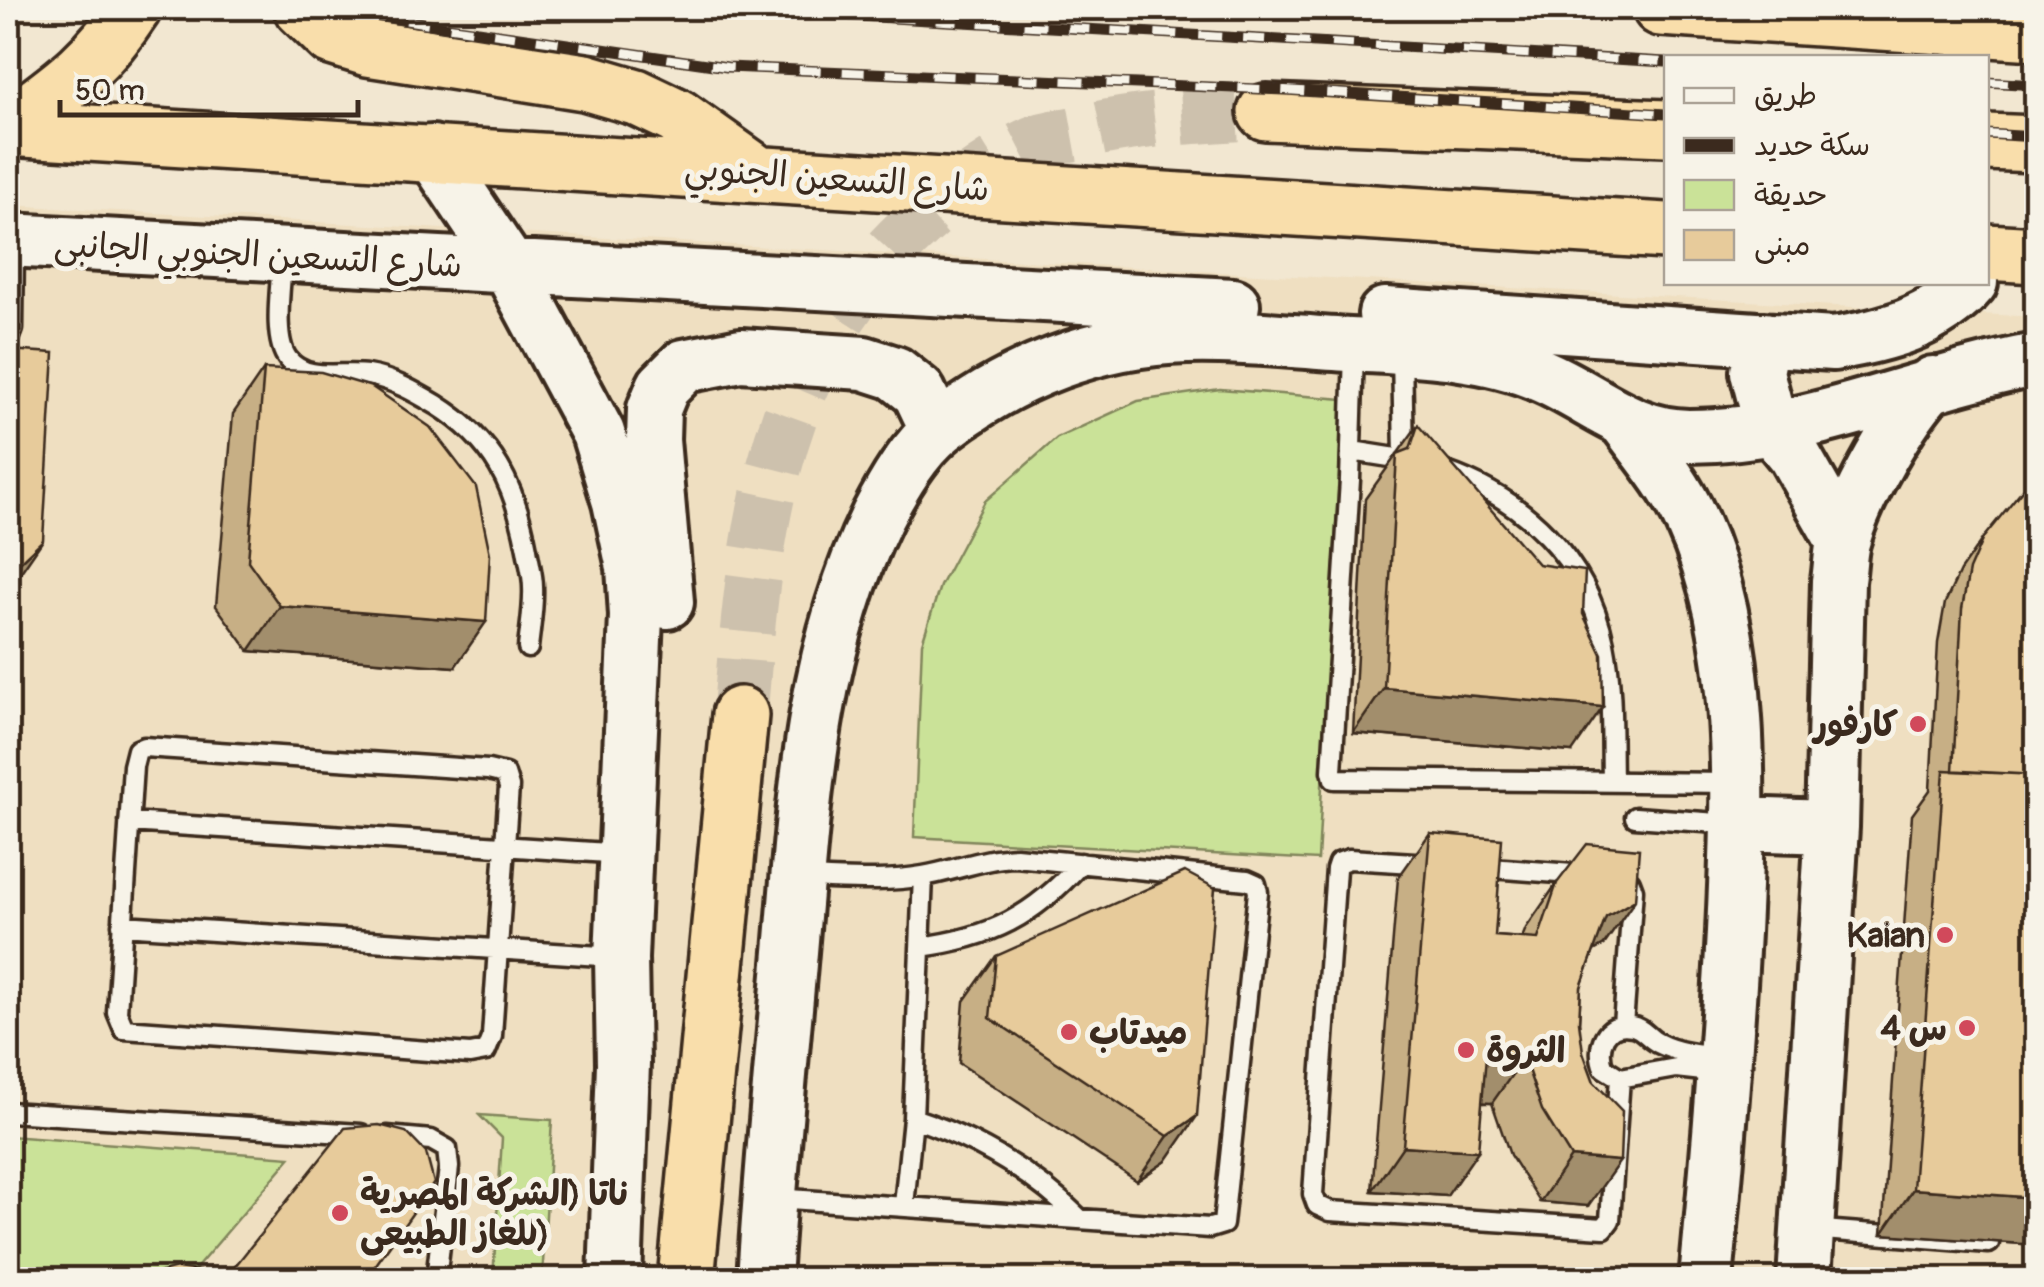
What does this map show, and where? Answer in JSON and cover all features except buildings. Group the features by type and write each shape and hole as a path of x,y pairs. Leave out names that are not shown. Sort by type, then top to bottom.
{"highway":[{"path":"8,127 72,79 109,45 133,8"},
{"path":"302,8 332,36 368,48 585,82 636,98 676,116 756,173"},
{"path":"1661,8 2036,32"},
{"path":"1266,112 1664,128"},
{"name":"شارع التسعين الجنوبي","path":"8,127 1664,231"},
{"path":"1989,142 2036,144"},
{"path":"686,1280 740,716"}],"street":[{"path":"432,152 509,267 598,433 633,566 636,616 622,958 623,1064 615,1280"},
{"name":"شارع التسعين الجنوبي الجانبى","path":"11,240 509,267 1370,336"},
{"path":"764,1280 798,878 814,727 832,632 858,556 894,484 937,430 1028,375 1081,353 1136,341 1188,336 1370,336 1764,339 1832,344 1881,336 1926,318 1967,285"},
{"path":"1370,336 1511,364 1542,375 1625,421 1656,433 1690,436 1813,420 1933,383 2036,360"},
{"path":"1764,339 1757,372 1772,428 1794,456 1843,542"},
{"path":"623,1064 638,1022 648,962 665,702 666,580 653,440 654,409 662,387 684,366 725,356 864,363 895,374 919,392 937,430"},
{"path":"1804,1280 1832,827 1838,582 1843,542 1893,437 1913,404 1933,383"},
{"path":"1625,421 1661,468 1692,520 1713,579 1726,642 1738,803 1725,1066 1706,1280"},
{"path":"1738,803 1832,827"}],"lane":[{"path":"8,342 13,329 11,240"},
{"path":"282,255 279,340 286,356 309,373 366,375 408,387 483,441 506,474 523,529 534,586 528,648"},
{"path":"1370,336 1352,451 1334,779 1612,781 1738,803"},
{"path":"1370,336 1404,457"},
{"path":"1352,451 1404,457 1469,480 1524,511 1564,552 1593,605 1604,642 1610,694 1612,781"},
{"path":"152,747 499,771 508,779 490,1046 486,1051 470,1054 124,1029 117,1012 130,822 137,750 152,747"},
{"path":"1636,817 1738,803"},
{"path":"130,822 626,854"},
{"path":"769,1198 1210,1228 1223,1224 1258,892 1256,884 1247,880 1000,857 923,876 879,880 798,878"},
{"path":"1620,1078 1610,1220 1604,1228 1330,1211 1317,1205 1313,1194 1338,863 1349,858 1629,881 1633,890 1623,1025"},
{"path":"920,947 957,942 993,931 1026,914 1056,891 1081,863"},
{"path":"904,1206 913,1118 923,876"},
{"path":"122,926 622,958"},
{"path":"1623,1025 1640,1029 1656,1042 1678,1051 1725,1066 1676,1068 1620,1078 1604,1068 1599,1050 1606,1033 1623,1025"},
{"path":"8,1112 440,1142 450,1158 436,1280"},
{"path":"913,1118 952,1131 1008,1161 1060,1199 1080,1219"},
{"path":"1806,1228 1989,1243"}],"shaded area":[{"path":"8,205 2036,317 2036,1279 8,1279"}],"green space":[{"path":"1220,389 1343,399 1318,860 914,837 922,643 940,586 985,501 1057,438 1138,401"},
{"path":"479,1115 552,1120 542,1279 493,1279 502,1138"},
{"path":"8,1136 291,1157 187,1279 8,1279"}],"tunnel":[{"path":"740,715 753,581 778,454 798,394 826,337 863,282 939,206 985,170 1034,143 1148,121 1266,112"}],"railway":[{"path":"319,8 727,67 1285,90 1664,114"},
{"path":"716,8 1664,62"},
{"path":"1989,82 2036,85"},
{"path":"1989,134 2036,137"}],"place":[{"name":"كارفور","path":"1918,724"},
{"name":"Kaian","path":"1945,935"},
{"name":"س 4","path":"1967,1028"},
{"name":"ميدتاب","path":"1069,1032"},
{"name":"الثروة","path":"1466,1050"},
{"name":"ناتا (الشركة المصرية للغاز الطبيعى)","path":"340,1213"}]}
